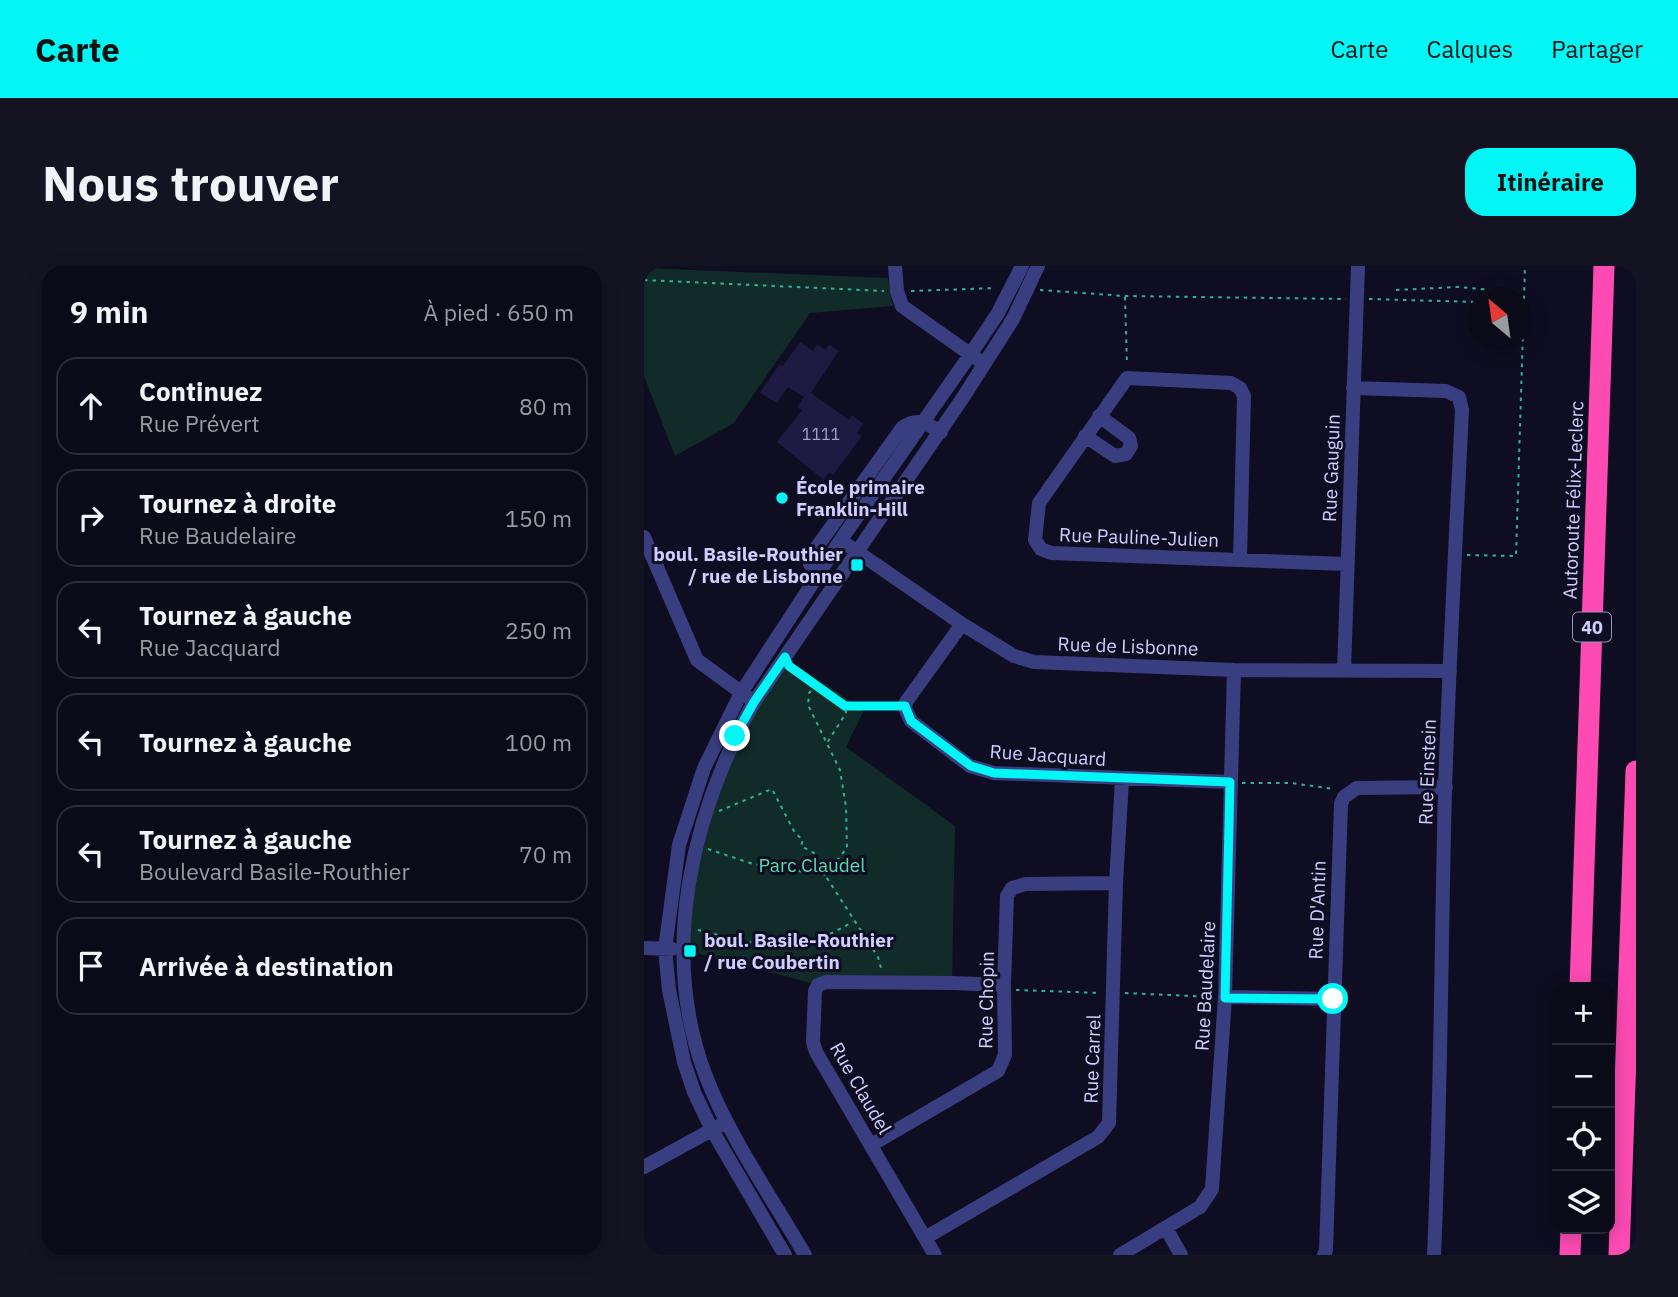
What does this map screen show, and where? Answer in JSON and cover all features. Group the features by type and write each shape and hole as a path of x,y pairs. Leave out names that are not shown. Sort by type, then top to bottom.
{"highway":[{"name":"Autoroute Félix-Leclerc","path":"1580,982 1604,266"},
{"path":"1619,1255 1636,771"},
{"path":"1570,1255 1571,1234"}],"street":[{"path":"895,266 897,291 902,306 985,363"},
{"path":"805,1255 727,1121 705,1073 696,1044 687,1000 684,928 685,903 697,846 718,775 754,702 941,432 1013,319 1022,266"},
{"path":"785,1255 712,1130 694,1092 684,1062 669,990 665,949 679,845 704,768 741,692 840,541 998,313 1038,266"},
{"name":"Rue Gauguin","path":"1343,670 1358,266"},
{"name":"Rue Pauline-Julien","path":"1240,560 1244,396 1240,388 1231,383 1127,378 1039,503 1035,540 1041,549 1051,554 1347,564"},
{"name":"Rue Einstein","path":"1353,388 1446,391 1459,397 1462,410 1446,788 1434,1255"},
{"path":"1085,436 1115,456 1126,454 1131,446 1129,438 1099,416"},
{"path":"819,573 810,564 809,558 902,428 911,422 923,421 941,432"},
{"path":"644,537 697,660 754,702"},
{"name":"Rue de Lisbonne","path":"840,541 962,624 1014,656 1034,662 1234,670 1450,671"},
{"path":"905,706 962,624"},
{"name":"Rue Baudelaire","path":"1120,1255 1200,1208 1212,1189 1225,998 1234,670"},
{"name":"Rue Jacquard","path":"905,706 911,721 980,770 994,773 1230,782"},
{"name":"Rue Carrel","path":"925,1238 1098,1138 1109,1122 1122,779"},
{"path":"1348,794 1357,788 1446,788"},
{"name":"Rue D'Antin","path":"1324,1255 1341,804 1348,794"},
{"name":"Rue Chopin","path":"871,1145 999,1071 1005,1055 1007,897 1012,888 1027,884 1116,883"},
{"path":"644,948 684,950"},
{"name":"Rue Claudel","path":"935,1255 816,1052 813,1042 815,991 818,985 827,982 1004,985"},
{"path":"1225,998 1333,999"},
{"path":"644,1167 727,1121"},
{"path":"1166,1228 1181,1255"}],"path":[{"path":"1523,287 1525,266"},
{"path":"644,280 897,291 1018,289 1125,296 1468,302"},
{"path":"1396,290 1468,288"},
{"path":"1125,296 1127,378"},
{"path":"1455,554 1516,556 1521,350"},
{"path":"785,657 789,666 845,706 905,706"},
{"path":"817,685 809,694 808,705 840,770 848,830 847,848 825,875"},
{"path":"827,744 846,713 845,706"},
{"path":"1230,782 1291,783 1348,794"},
{"path":"706,816 772,789 795,833 803,840 801,846 816,854 825,875 878,957 886,983"},
{"path":"697,846 753,864 825,875"},
{"path":"684,928 775,946 794,947 854,922"}],"green space":[{"path":"644,268 888,278 893,306 810,313 734,423 675,456 644,376"},
{"name":"Parc Claudel","path":"784,657 864,710 846,747 955,826 952,983 818,985 684,950 685,903 718,775"}],"building":[{"path":"800,342 813,351 817,344 826,350 829,345 839,351 811,393 849,420 852,415 863,424 857,433 862,436 833,475 829,472 824,480 777,442 802,410 797,407 804,397 788,387 777,403 760,393 779,365 783,366"}],"place":[{"name":"École primaire Franklin-Hill","path":"782,498"},
{"name":"boul. Basile-Routhier / rue de Lisbonne","path":"857,565"},
{"name":"boul. Basile-Routhier / rue Coubertin","path":"690,951"}],"route":[{"path":"735,736 754,702 785,657 789,666 845,706 905,706 911,721 980,770 994,773 1230,782 1225,998 1333,999"}]}
